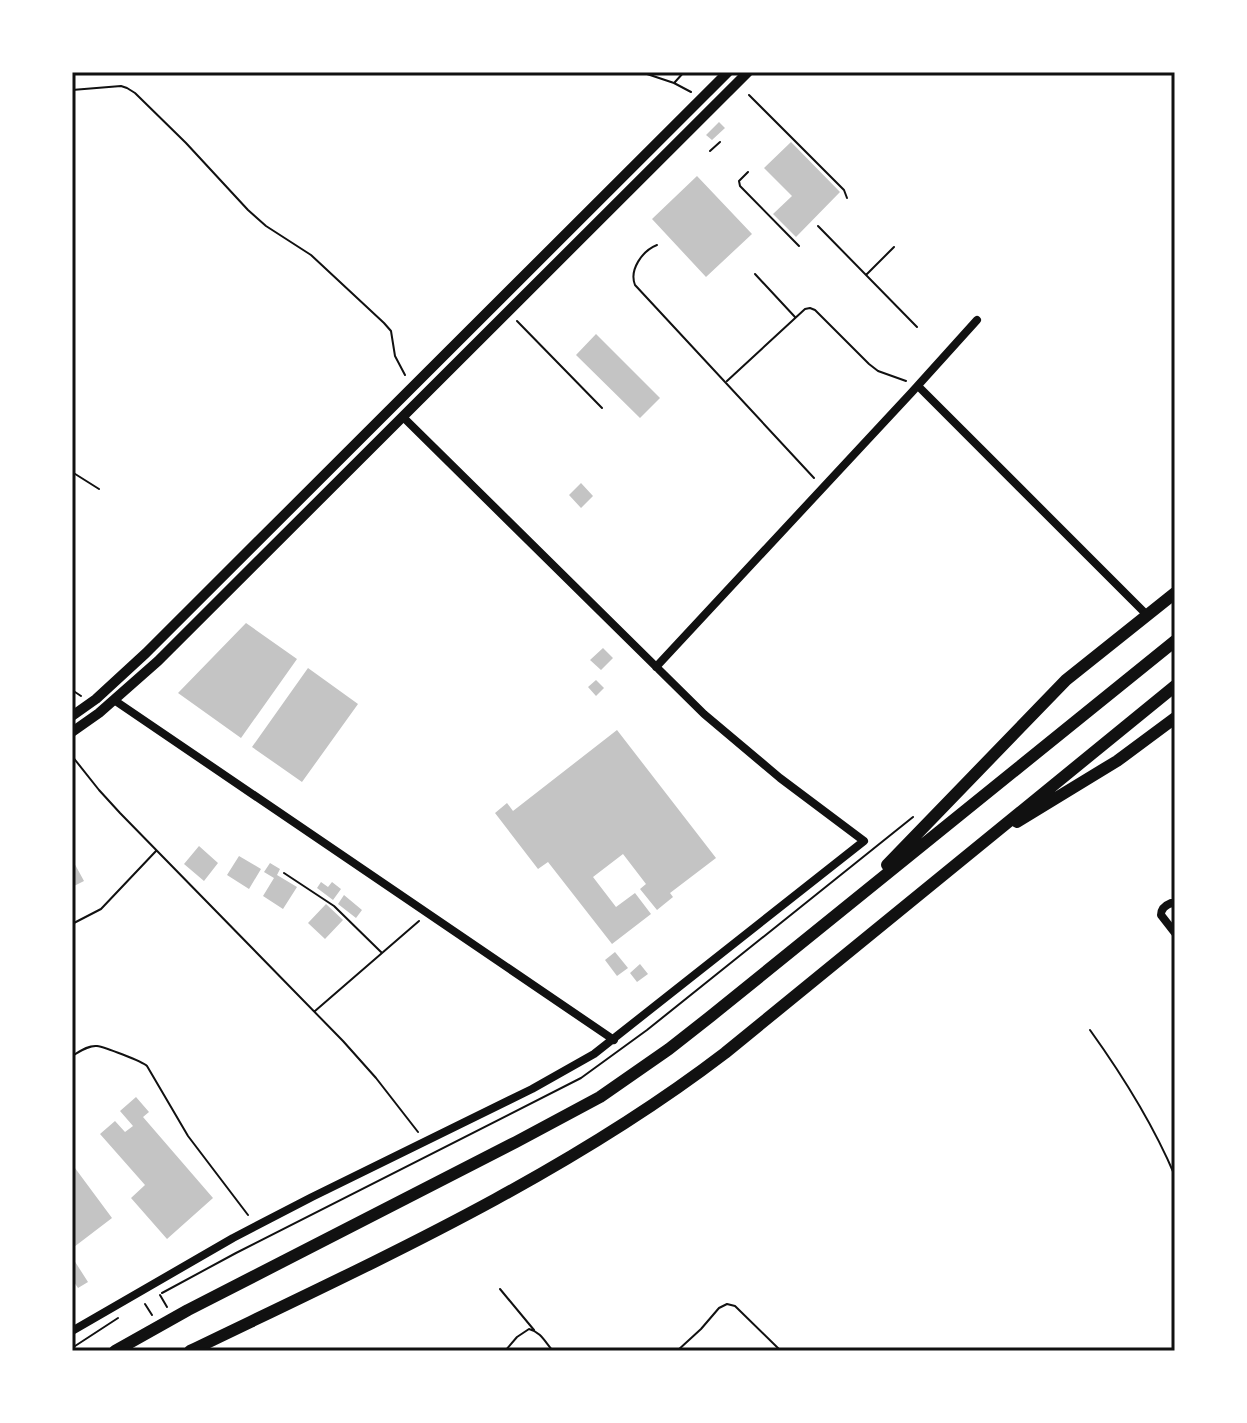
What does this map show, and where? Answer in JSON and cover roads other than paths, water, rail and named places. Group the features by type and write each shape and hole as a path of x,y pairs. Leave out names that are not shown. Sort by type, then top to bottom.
{"highway":[{"path":"849,905 1066,680 1175,593"},
{"path":"115,1351 188,1310 600,1097 669,1049 1175,641"},
{"path":"190,1351 361,1268 525,1183 649,1108 737,1043 1175,686"},
{"path":"986,839 1117,761 1175,718"}],"street":[{"path":"72,716 124,675 728,72"},
{"path":"72,732 158,661 748,72"},
{"path":"656,667 977,320"},
{"path":"918,386 1147,615"},
{"path":"72,1331 256,1226 571,1068 614,1040 864,841 780,778 704,714 403,417"},
{"path":"114,700 614,1040"},
{"path":"1175,904 1171,903 1161,911 1175,933"}]}
